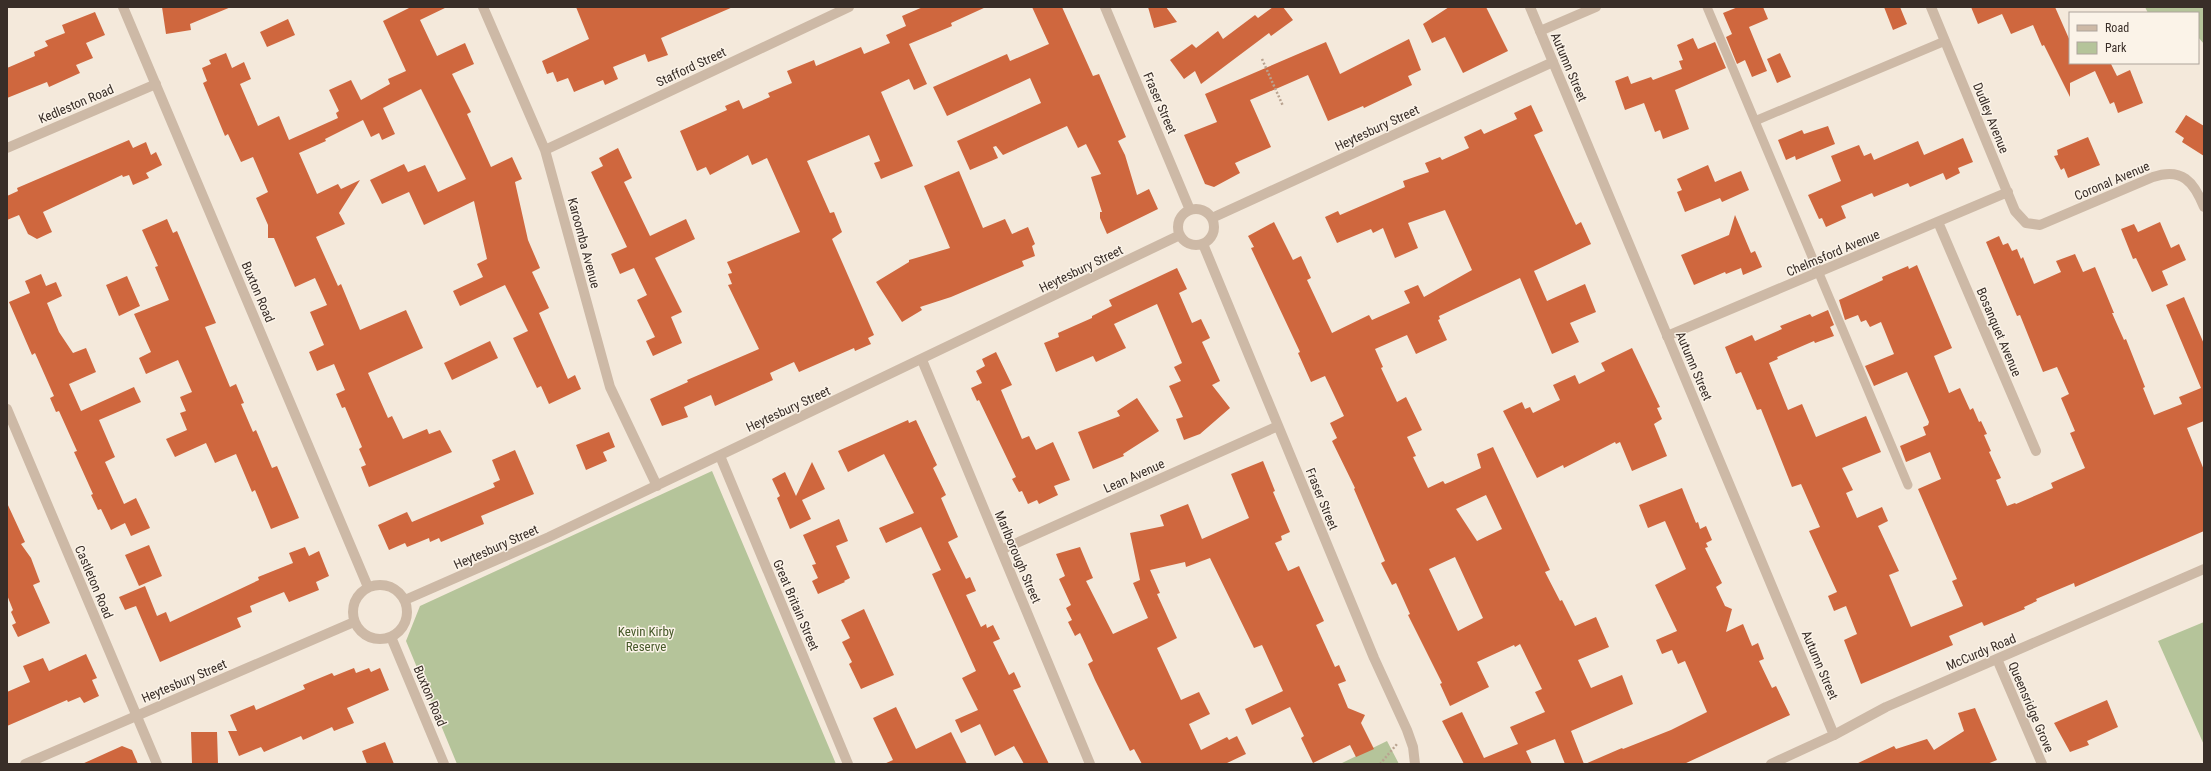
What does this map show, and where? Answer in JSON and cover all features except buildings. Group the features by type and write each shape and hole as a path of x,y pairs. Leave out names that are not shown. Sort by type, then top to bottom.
{"street":[{"name":"Buxton Road","path":"122,7 156,84 368,587"},
{"name":"Karoomba Avenue","path":"483,7 546,150 610,387 657,486"},
{"name":"Stafford Street","path":"546,150 849,7"},
{"name":"Fraser Street","path":"1105,7 1190,210"},
{"name":"Autumn Street","path":"1530,7 1834,735"},
{"path":"1540,31 1596,7"},
{"name":"Dudley Avenue","path":"1931,7 2015,211 2026,223 2040,225"},
{"name":"Heytesbury Street","path":"1212,218 1553,62"},
{"name":"Kedleston Road","path":"7,148 156,84"},
{"name":"Coronal Avenue","path":"2040,225 2153,177 2166,174 2180,176 2189,181 2196,190 2204,206"},
{"name":"Chelmsford Avenue","path":"1667,336 2008,192"},
{"path":"1190,210 1205,211 1212,218 1214,230 1208,241 1203,244 1193,245 1180,235 1178,223 1185,213 1190,210"},
{"name":"Bosanquet Avenue","path":"1938,222 2036,451"},
{"name":"Heytesbury Street","path":"405,600 549,537 922,360 1180,235"},
{"name":"Fraser Street","path":"1203,244 1374,658 1407,730 1413,747 1415,764"},
{"name":"Marlborough Street","path":"922,360 1090,764"},
{"name":"Castleton Road","path":"7,409 157,764"},
{"name":"Lean Avenue","path":"1001,550 1278,426"},
{"name":"Great Britain Street","path":"720,456 848,764"},
{"name":"McCurdy Road","path":"1771,764 1834,735 1881,710 2204,569"},
{"path":"385,584 400,592 405,600 408,613 404,627 391,637 376,639 360,631 354,622 352,607 358,595 368,587 385,584"},
{"name":"Heytesbury Street","path":"25,764 354,622"},
{"name":"Buxton Road","path":"391,637 444,764"},
{"name":"Queensridge Grove","path":"1996,660 2042,764"}],"lane":[{"path":"1707,7 1908,485"},
{"path":"1755,121 1945,41"}],"path":[{"path":"1262,59 1283,106"},
{"path":"1380,764 1407,730"}],"green space":[{"path":"2145,7 2204,7 2204,44 2199,38 2199,12 2148,12"},
{"name":"Kevin Kirby Reserve","path":"712,471 836,764 457,764 406,641 420,606"},
{"path":"2204,622 2204,745 2158,641"},
{"path":"1387,741 1399,764 1340,764"}]}
